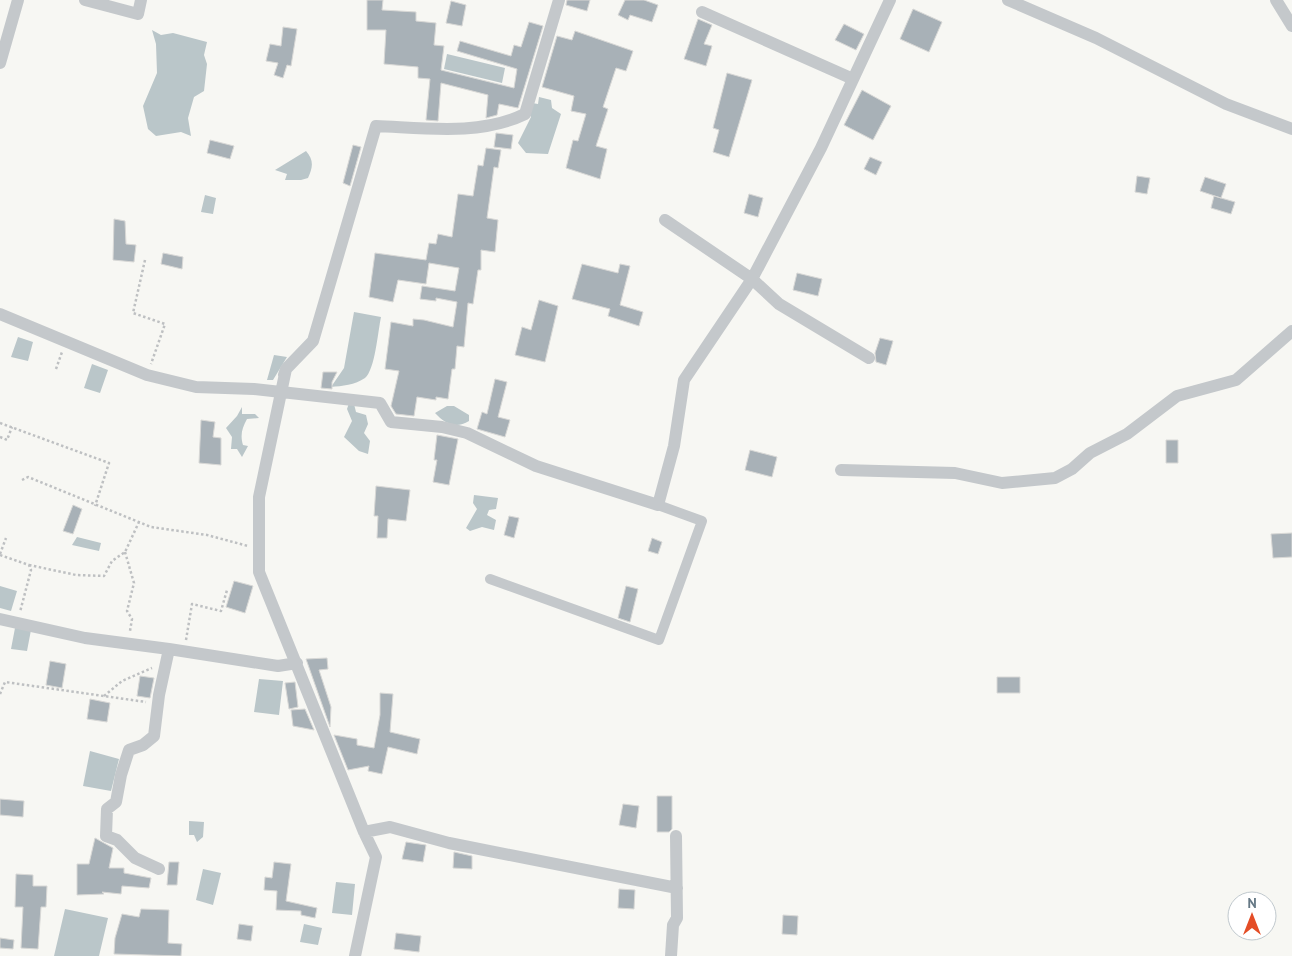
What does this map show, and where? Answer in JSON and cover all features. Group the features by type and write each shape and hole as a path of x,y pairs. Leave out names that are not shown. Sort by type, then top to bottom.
{"street":[{"path":"0,63 18,0"},
{"path":"85,0 138,14 141,0"},
{"path":"355,956 376,857 364,832 260,572 260,498 279,392 286,369 313,341 376,126 459,129 507,123 525,114 559,0"},
{"path":"658,504 674,446 684,380 752,279 821,148 890,0"},
{"path":"1008,0 1096,38 1226,104 1292,129"},
{"path":"1276,0 1292,26"},
{"path":"702,12 853,79"},
{"path":"665,220 752,279 779,304 869,358"},
{"path":"0,314 147,375 196,387 279,392 380,403 391,422 442,427 467,434 536,466 658,504 702,521 659,640 490,579"},
{"path":"840,470 955,473 1002,483 1055,478 1072,469 1104,445 1127,434 1177,396 1236,380 1292,331"},
{"path":"0,619 85,638 278,666 297,663"},
{"path":"159,870 135,858 117,840 106,836 106,820 108,809 116,802 121,775 129,750 143,745 154,736 159,695 169,649"},
{"path":"364,832 390,827 449,843 677,888"},
{"path":"671,956 673,925 677,918 676,836"}],"path":[{"path":"146,260 134,313 166,324 147,375"},
{"path":"56,369 66,342"},
{"path":"0,423 109,463 95,506"},
{"path":"0,437 7,440 12,427"},
{"path":"22,480 28,477 150,527 260,547"},
{"path":"6,538 0,555 28,565 76,575 104,576 112,561 125,552 140,522"},
{"path":"125,552 134,583 127,611 132,619 128,644"},
{"path":"18,622 31,570 28,565"},
{"path":"184,652 192,604 220,611 227,590"},
{"path":"104,696 122,681 166,664"},
{"path":"0,694 5,682 152,703 159,695"}],"shaded area":[{"path":"152,30 161,35 173,33 207,42 204,55 207,64 204,91 194,97 188,118 191,136 181,132 156,136 148,129 143,106 157,73 156,44"},
{"path":"447,54 505,68 502,83 444,69"},
{"path":"539,97 551,100 552,108 561,114 548,154 526,153 518,143 531,117 529,114 532,103 538,104"},
{"path":"306,151 312,164 308,178 285,180 287,174 275,170"},
{"path":"205,195 216,198 213,214 201,212"},
{"path":"354,312 381,317 376,350 371,367 365,378 357,382 331,387 344,368"},
{"path":"18,337 33,342 28,361 11,357"},
{"path":"274,355 287,357 273,380 267,380"},
{"path":"92,364 108,370 100,393 84,388"},
{"path":"349,403 354,404 356,412 366,415 368,424 364,433 370,441 368,454 359,451 344,437 352,421 347,409"},
{"path":"447,406 454,406 469,415 469,421 455,425 443,420 435,413"},
{"path":"242,407 242,414 255,414 259,418 247,419 244,425 242,441 243,445 248,446 242,457 237,449 231,449 232,437 226,428"},
{"path":"474,495 498,498 496,509 489,510 487,515 496,520 494,530 482,527 470,531 466,528 477,509 473,503"},
{"path":"77,537 101,543 99,551 72,545"},
{"path":"0,586 17,591 11,611 0,608"},
{"path":"15,628 31,630 27,651 11,649"},
{"path":"259,679 283,681 279,715 254,712"},
{"path":"90,751 119,759 111,791 83,786"},
{"path":"189,821 204,822 203,837 197,842 194,835 189,835"},
{"path":"203,869 221,873 213,905 196,900"},
{"path":"336,882 355,884 352,915 332,913"},
{"path":"65,909 108,918 99,956 54,956"},
{"path":"304,924 322,928 318,945 300,942"}],"building":[{"path":"367,0 383,0 382,10 416,12 416,21 436,23 434,45 444,46 441,70 514,88 517,69 457,51 460,41 511,56 514,45 521,47 529,22 543,26 518,108 499,104 497,115 486,118 488,95 441,83 438,121 426,120 430,79 418,78 418,67 384,64 386,30 367,30"},
{"path":"567,0 590,0 587,11 566,5"},
{"path":"625,0 644,0 658,5 652,22 630,15 628,20 618,15"},
{"path":"451,1 466,5 462,26 446,23"},
{"path":"913,9 942,22 929,52 900,39"},
{"path":"698,19 712,25 704,44 712,46 706,66 684,59"},
{"path":"844,24 864,34 856,50 835,40"},
{"path":"283,27 297,29 291,66 287,65 283,78 274,75 278,63 266,61 270,44 281,46"},
{"path":"575,31 633,51 626,71 616,68 603,107 608,109 596,146 607,149 600,179 566,168 573,140 578,141 586,114 571,111 574,96 542,87 557,36 572,40"},
{"path":"727,73 752,80 729,157 713,152 719,130 713,128"},
{"path":"862,90 891,106 873,140 844,125"},
{"path":"496,133 513,135 511,149 494,147"},
{"path":"210,140 234,146 230,159 207,153"},
{"path":"353,145 361,147 350,186 343,183"},
{"path":"486,148 501,150 498,168 494,167 487,218 498,220 495,252 481,250 481,270 478,270 473,304 468,303 464,347 457,346 455,369 452,369 448,399 436,397 436,400 417,397 414,416 396,414 391,406 399,371 385,369 391,322 413,326 413,319 453,327 457,302 436,298 436,301 420,299 422,286 455,291 459,268 429,263 426,284 398,280 393,302 369,297 375,253 426,260 429,243 436,244 438,234 452,237 458,194 473,196 478,165 483,166"},
{"path":"870,157 882,162 876,175 864,169"},
{"path":"1137,176 1150,178 1147,194 1135,192"},
{"path":"1205,177 1226,184 1221,198 1200,191"},
{"path":"749,194 763,198 758,217 744,213"},
{"path":"1214,196 1235,202 1231,214 1211,208"},
{"path":"114,219 125,221 126,244 136,245 134,262 113,260"},
{"path":"163,253 183,257 182,269 161,264"},
{"path":"582,264 618,273 620,264 630,266 620,305 643,312 639,326 608,316 610,309 572,299"},
{"path":"797,273 822,279 818,296 793,290"},
{"path":"539,300 558,306 545,362 515,355 522,327 531,330"},
{"path":"880,338 893,341 886,365 876,362 875,353"},
{"path":"323,372 337,372 332,382 332,389 321,388"},
{"path":"495,379 507,382 498,417 510,420 505,437 477,429 482,412 487,414"},
{"path":"201,420 215,422 213,437 221,438 221,465 199,463"},
{"path":"437,435 458,439 449,485 433,482 437,460 434,460"},
{"path":"1166,440 1178,440 1178,463 1166,463"},
{"path":"750,450 777,457 772,477 745,470"},
{"path":"376,486 410,490 406,521 388,519 387,538 377,538 378,516 374,516"},
{"path":"73,505 82,509 73,534 63,531"},
{"path":"509,516 519,518 514,538 504,535"},
{"path":"1292,533 1292,557 1273,558 1271,534"},
{"path":"652,538 662,542 658,554 648,551"},
{"path":"234,581 253,586 245,613 226,607"},
{"path":"626,586 638,589 630,622 618,618"},
{"path":"327,658 328,669 319,670 331,707 330,727 306,659"},
{"path":"50,661 66,664 62,688 46,685"},
{"path":"140,676 154,678 150,698 137,696"},
{"path":"997,677 1020,677 1020,693 997,693"},
{"path":"295,682 298,707 289,709 285,683"},
{"path":"380,693 393,694 390,732 420,739 417,754 388,747 382,774 368,771 369,766 348,770 334,735 357,739 357,745 374,748 380,715"},
{"path":"90,699 110,703 107,722 87,719"},
{"path":"305,709 314,730 293,726 291,710"},
{"path":"657,796 672,796 672,829 669,832 657,832"},
{"path":"0,799 24,801 23,817 0,815"},
{"path":"623,804 639,806 636,828 619,825"},
{"path":"95,838 113,848 109,868 124,868 124,873 151,878 149,888 122,886 121,894 102,892 104,894 77,895 77,864 89,864"},
{"path":"406,842 426,845 423,862 402,859"},
{"path":"454,852 472,856 472,869 453,868"},
{"path":"169,862 179,862 177,885 167,885"},
{"path":"274,862 291,864 286,901 317,908 315,918 301,915 301,911 276,910 277,891 264,890 265,877 272,878"},
{"path":"16,874 33,875 33,886 47,886 46,907 41,907 38,949 21,948 23,907 15,907"},
{"path":"619,889 635,890 634,909 618,908"},
{"path":"141,909 169,910 168,943 182,944 181,956 114,954 115,938 122,914 139,917"},
{"path":"783,915 798,916 797,935 782,934"},
{"path":"239,924 253,926 251,941 237,939"},
{"path":"396,933 421,936 419,952 394,949"},
{"path":"0,938 14,940 13,949 0,948"}]}
